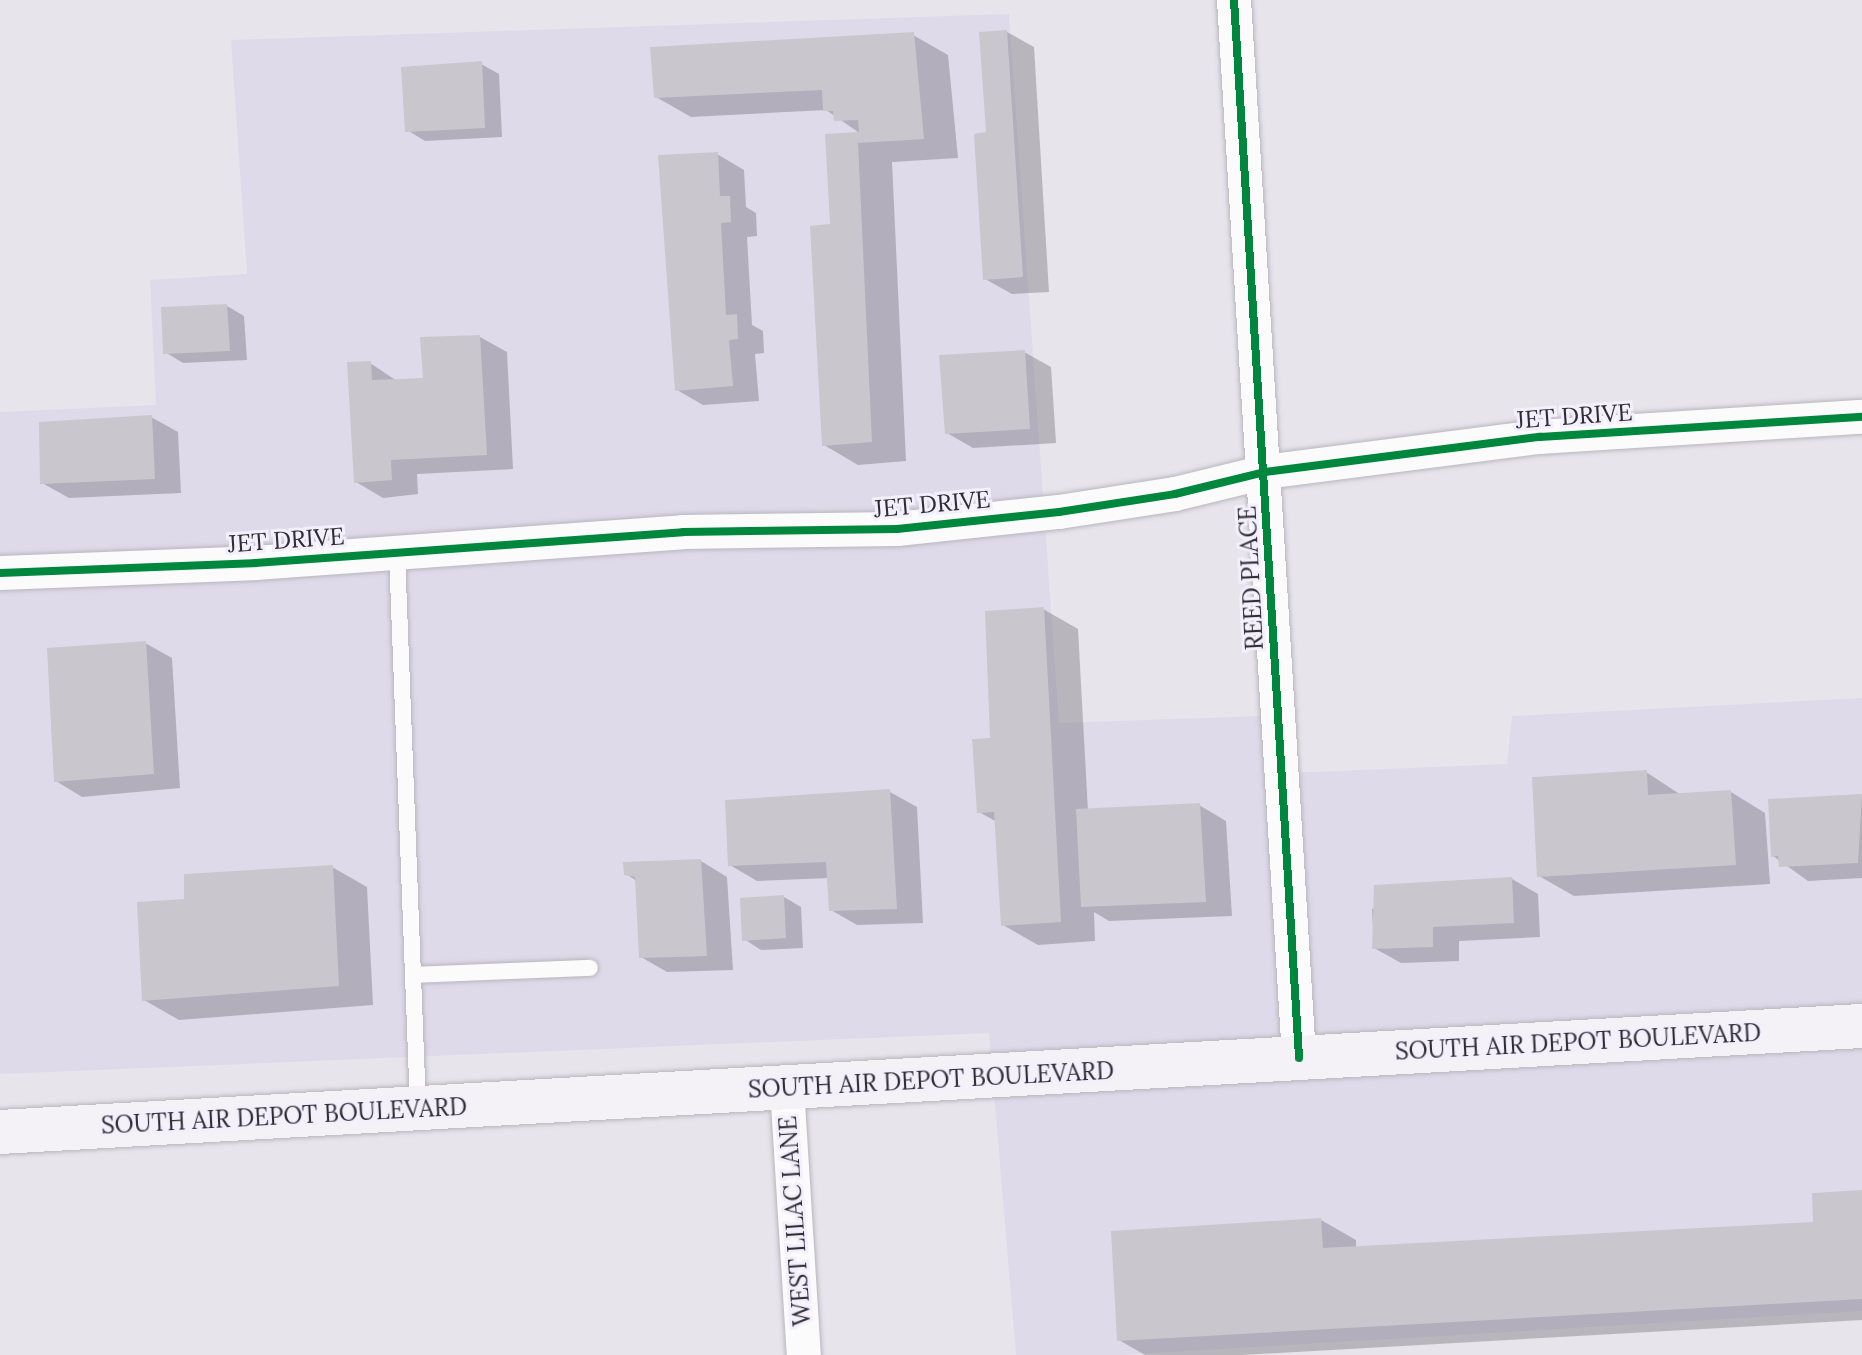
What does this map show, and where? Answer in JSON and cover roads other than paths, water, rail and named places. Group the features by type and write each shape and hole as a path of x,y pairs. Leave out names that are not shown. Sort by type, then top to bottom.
{"main road":[{"name":"SOUTH AIR DEPOT BOULEVARD","path":"0,1132 1862,1026"}],"street":[{"name":"REED PLACE","path":"1234,0 1299,1058"},
{"name":"JET DRIVE","path":"0,573 397,553 683,532 897,529 1088,508 1265,472 1540,437 1862,417"},
{"name":"WEST LILAC LANE","path":"787,1088 804,1355"}],"lane":[{"path":"397,553 418,1109"},
{"path":"413,975 590,968"}]}
